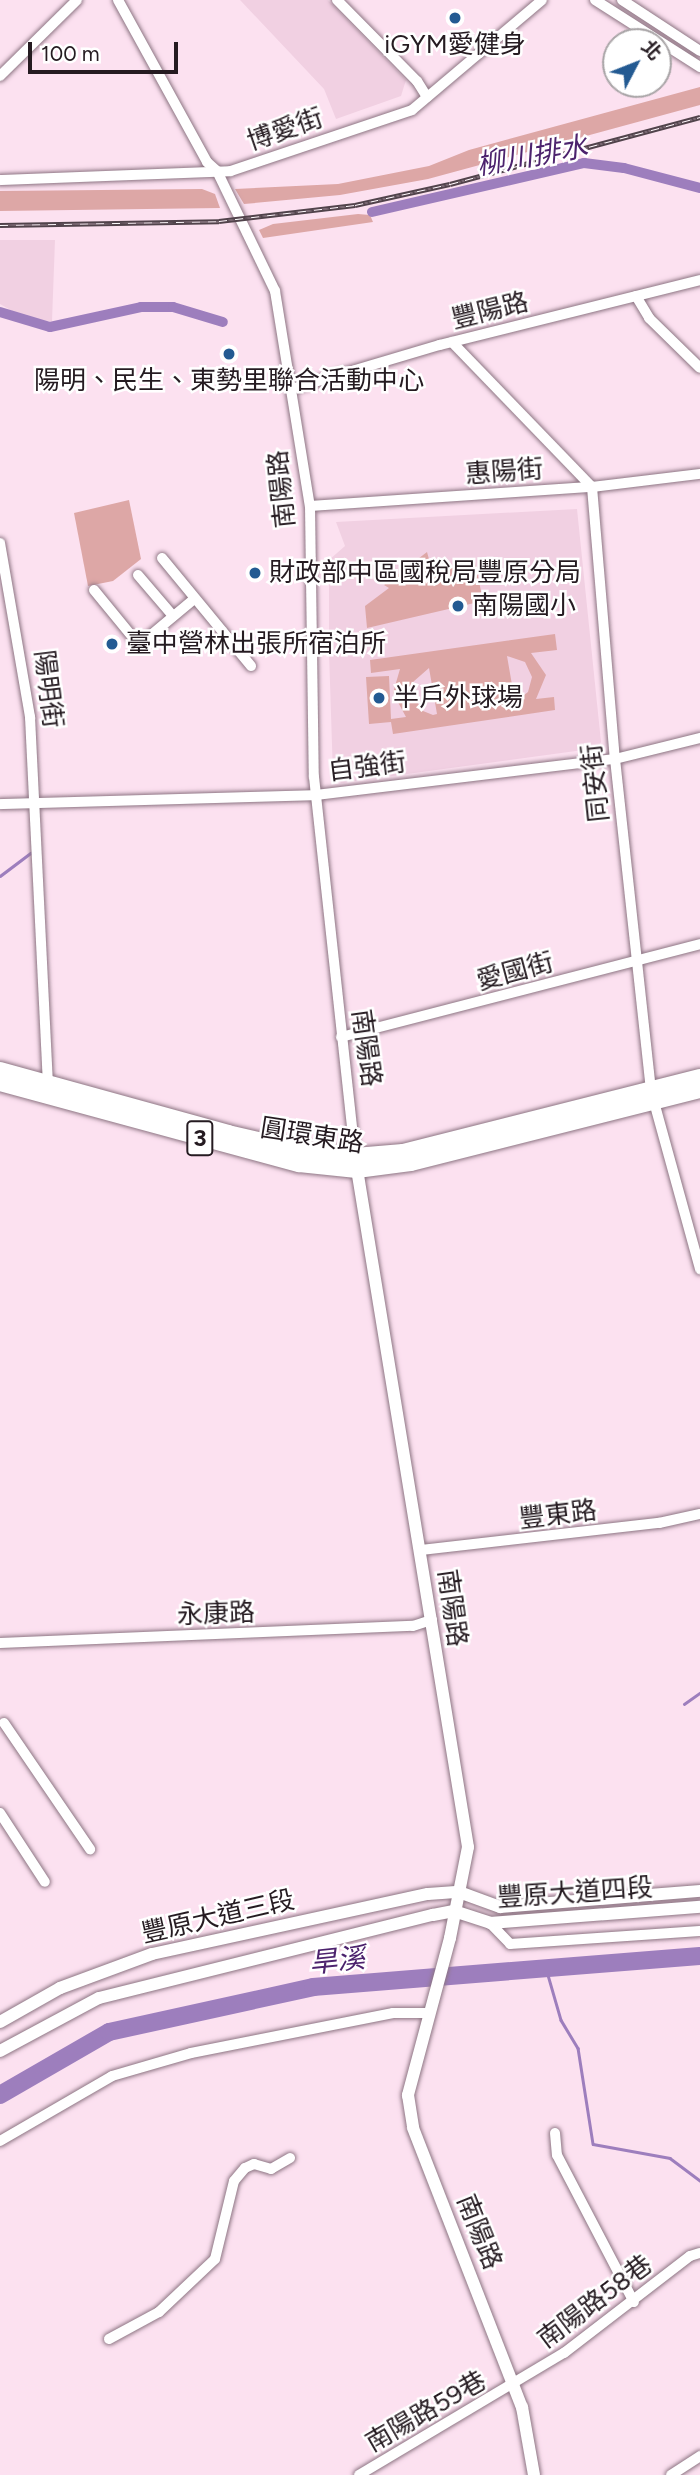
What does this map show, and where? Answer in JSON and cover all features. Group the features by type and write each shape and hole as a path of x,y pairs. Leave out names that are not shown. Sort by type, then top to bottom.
{"main road":[{"name":"圓環東路","path":"0,1070 47,1089 299,1164 356,1163 652,1097 700,1090"},
{"name":"圓環東路","path":"652,1097 700,1077"},
{"name":"圓環東路","path":"0,1083 47,1089"}],"street":[{"path":"0,76 77,0"},
{"name":"南陽路","path":"118,0 207,162 217,172 275,291 310,506 316,795 356,1163 468,1847 450,1938 410,2078 414,2128 514,2385 534,2475"},
{"path":"337,0 417,81 427,97"},
{"name":"博愛街","path":"0,180 217,172 412,110 542,0"},
{"path":"596,0 700,67"},
{"path":"622,0 700,51"},
{"name":"豐陽路","path":"291,389 452,342 700,280"},
{"path":"636,296 649,318 700,369"},
{"path":"452,342 592,487"},
{"name":"惠陽街","path":"310,506 592,487 700,474"},
{"name":"同安街","path":"592,487 634,961 652,1097 700,1269"},
{"name":"陽明街","path":"0,543 30,718 36,803 47,1089"},
{"path":"162,558 193,600 251,666"},
{"path":"138,575 173,616"},
{"path":"94,590 139,645 193,600"},
{"name":"自強街","path":"0,804 316,795 615,759 700,738"},
{"name":"愛國街","path":"341,1037 700,944"},
{"name":"豐東路","path":"421,1550 591,1532 700,1514"},
{"name":"永康路","path":"0,1643 413,1626 432,1620"},
{"path":"4,1723 90,1849"},
{"path":"0,1813 45,1882"},
{"name":"豐原大道四段","path":"459,1892 500,1908 700,1891"},
{"name":"豐原大道三段","path":"0,2022 60,1988 152,1954 428,1894 459,1892"},
{"name":"豐原大道四段","path":"454,1911 490,1923 700,1907"},
{"name":"豐原大道三段","path":"0,2051 99,1998 153,1982 454,1911"},
{"path":"490,1923 510,1944 700,1931"},
{"path":"0,2141 112,2076 191,2053 393,2013 428,2009"},
{"path":"555,2133 557,2155 634,2302"},
{"path":"109,2339 159,2312 215,2259 234,2181 245,2168 254,2164 271,2169 290,2158"},
{"name":"南陽路58巷","path":"514,2385 634,2302 690,2256 700,2253"},
{"name":"南陽路59巷","path":"359,2475 514,2385"},
{"path":"671,2475 700,2456"}],"shaded area":[{"path":"240,0 328,0 406,80 401,96 336,119 324,89"},
{"path":"700,87 700,105 428,179 340,195 244,204 235,189 338,184 429,166 469,150 660,98 672,98 672,95"},
{"path":"202,189 215,194 220,208 0,211 0,191"},
{"path":"358,214 370,215 373,222 263,238 259,230 273,224"},
{"path":"0,240 55,240 52,321 28,320 0,304"},
{"path":"129,500 141,559 113,581 88,586 74,513"},
{"name":"南陽國小","path":"577,509 601,742 598,748 341,783 333,776 329,560 345,546 336,522"},
{"path":"427,552 432,570 475,562 483,601 367,628 365,606 389,588 384,585"},
{"path":"555,634 557,650 531,653 546,675 536,699 554,697 555,710 393,734 391,722 369,724 366,677 389,676 391,719 406,717 393,693 400,669 371,673 370,660","holes":["507,656 525,662 532,677 528,692 515,702","429,668 437,714 433,715 423,711 412,694 413,682"]}],"waterway":[{"name":"柳川排水","path":"372,212 584,163 624,168 700,188"},
{"name":"柳川排水","path":"0,312 50,327 141,307 173,307 223,322"},
{"path":"0,876 30,853"},
{"path":"684,1704 700,1693"},
{"name":"旱溪","path":"0,2095 109,2032 313,1987 700,1956"},
{"path":"546,1968 561,2020 578,2048 593,2144 670,2158 700,2181"}],"railway":[{"path":"0,225 219,221 355,205 450,184 700,117"}],"place":[{"name":"iGYM愛健身","path":"455,18"},
{"name":"陽明、民生、東勢里聯合活動中心","path":"229,354"},
{"name":"財政部中區國稅局豐原分局","path":"255,573"},
{"name":"南陽國小","path":"458,606"},
{"name":"臺中營林出張所宿泊所","path":"112,644"},
{"name":"半戶外球場","path":"379,698"}]}
